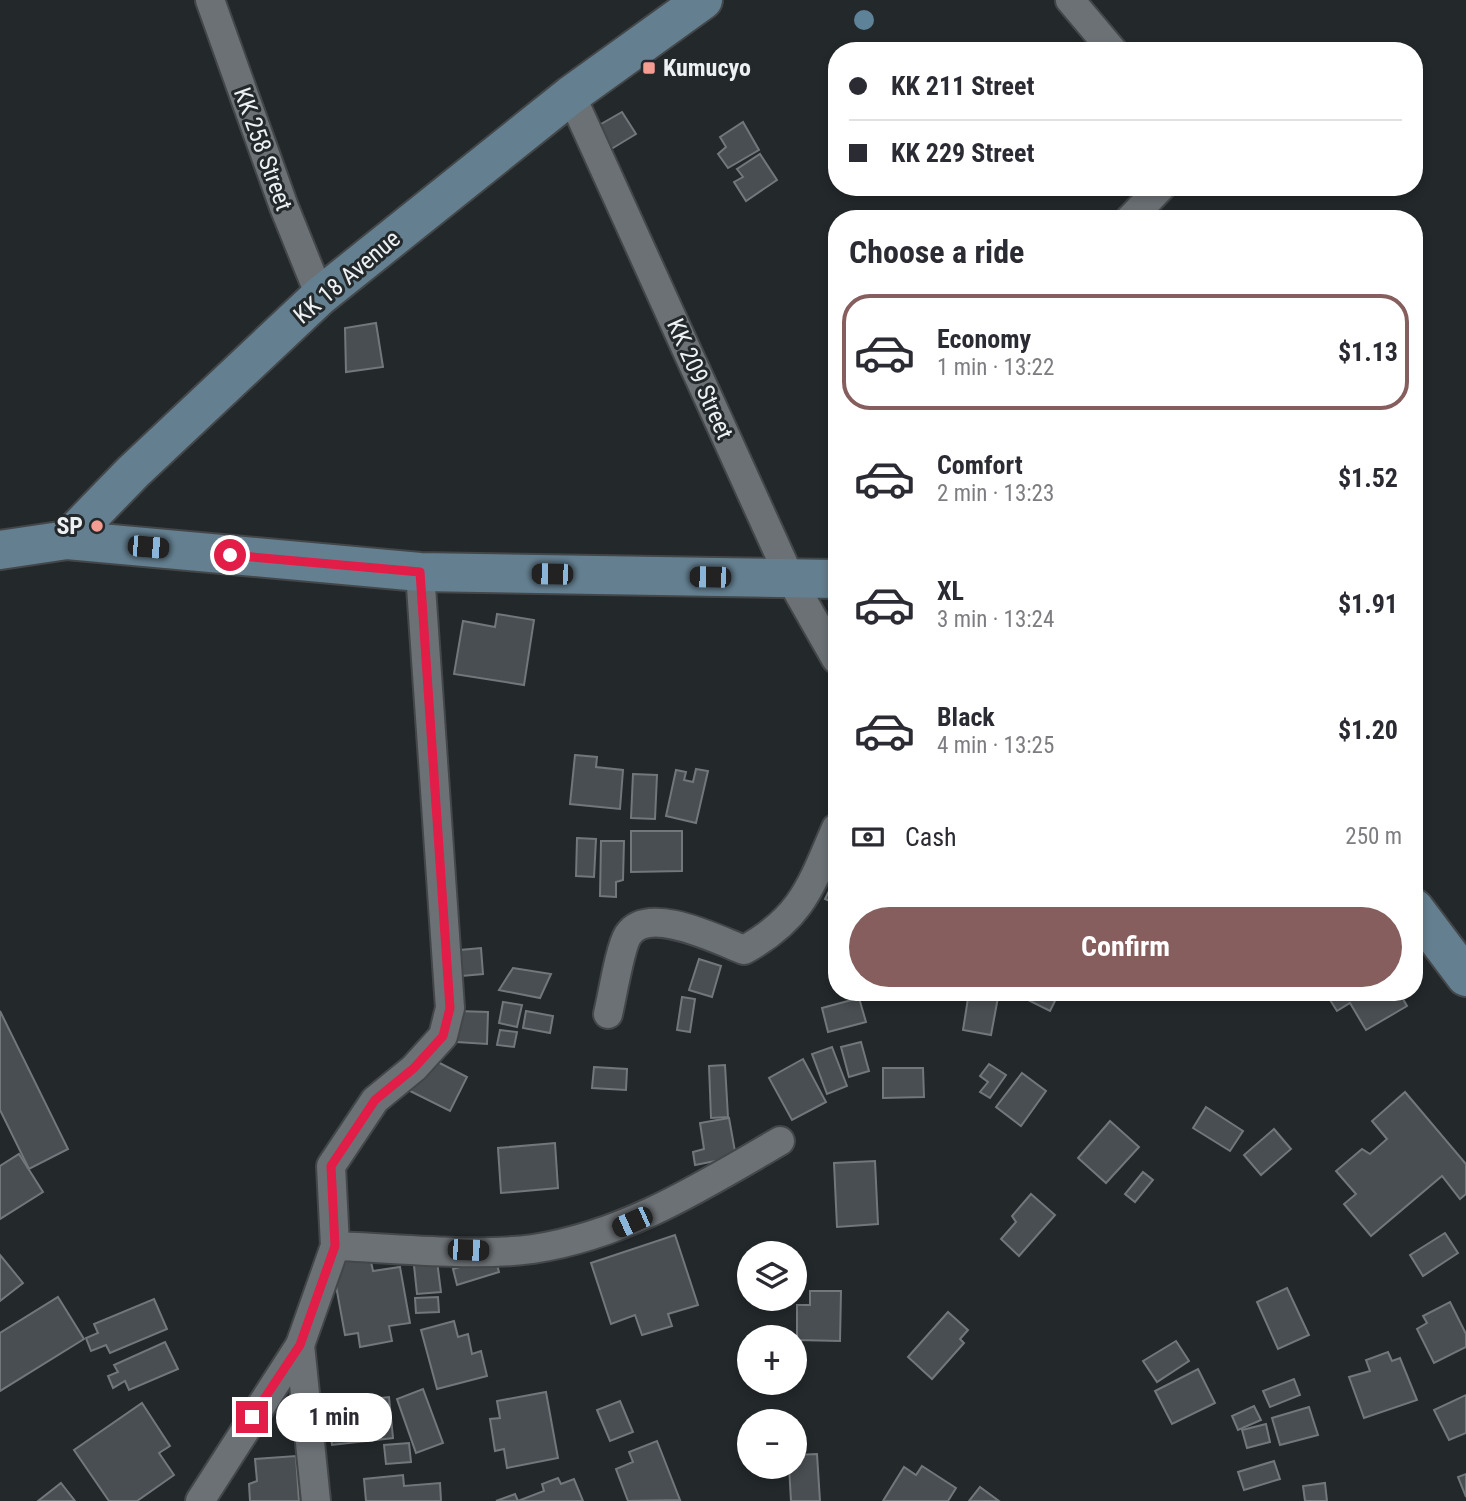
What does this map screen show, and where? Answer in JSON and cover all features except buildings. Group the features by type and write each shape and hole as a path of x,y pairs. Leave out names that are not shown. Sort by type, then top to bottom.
{"main road":[{"name":"KK 18 Avenue","path":"67,540 133,472 320,296 571,95 703,0"},
{"path":"0,550 67,540 420,572 828,579"},
{"path":"1423,920 1466,977"}],"street":[{"name":"KK 258 Street","path":"210,0 284,207 320,296"},
{"path":"1070,0 1105,42"},
{"name":"KK 209 Street","path":"571,95 790,578 828,645"},
{"path":"1139,210 1152,196"},
{"path":"200,1501 300,1345 335,1246 331,1166 375,1100 414,1068 443,1036 450,1008 420,572"},
{"path":"608,1014 628,935 642,924 669,923 744,950 767,937 794,914 811,886 828,847"},
{"path":"335,1246 520,1250 610,1231 676,1202 780,1141"},
{"path":"300,1345 316,1501"}],"place":[{"name":"Kumucyo","path":"649,68"},
{"name":"SP","path":"97,526"}],"route":[{"path":"230,555 420,572 450,1008 443,1036 414,1068 375,1100 331,1166 335,1246 300,1345 252,1417"}]}
